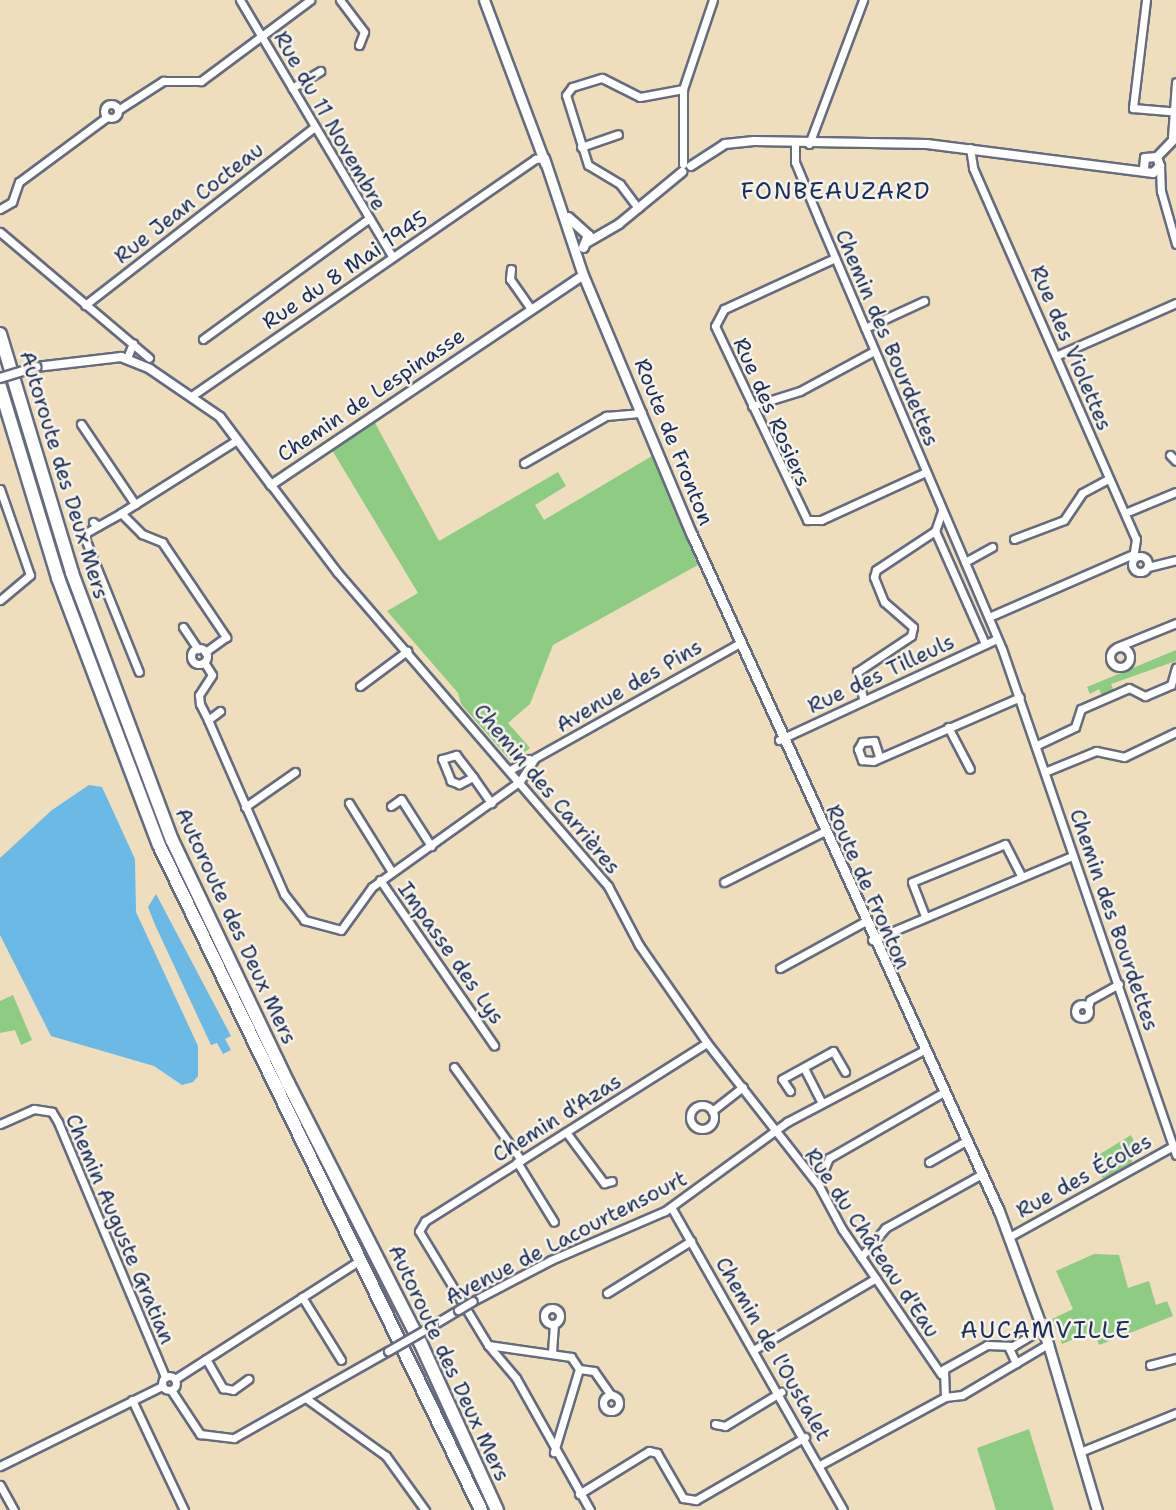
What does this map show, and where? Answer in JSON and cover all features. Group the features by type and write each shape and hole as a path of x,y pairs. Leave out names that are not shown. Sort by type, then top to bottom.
{"highway":[{"name":"Autoroute des Deux Mers","path":"0,334 72,573 172,840 288,1083 420,1342 497,1510"},
{"name":"Autoroute des Deux Mers","path":"0,387 58,578 159,845 275,1090 388,1308 481,1510"}],"main road":[{"path":"484,0 571,233 581,245 596,299"},
{"path":"543,158 566,214 582,229"},
{"path":"571,233 582,229"},
{"path":"582,229 583,275 596,299"},
{"name":"Route de Fronton","path":"596,299 780,739 1009,1237 1043,1328 1097,1510"}],"street":[{"name":"Rue du 11 Novembre","path":"240,0 367,220 392,256"},
{"path":"0,209 12,202 19,182 107,117 163,81 201,81 310,0"},
{"path":"340,0 363,33 359,45"},
{"path":"685,167 683,89 713,0"},
{"path":"809,144 863,0"},
{"path":"1146,0 1133,108 1171,111"},
{"path":"292,88 320,71"},
{"path":"638,208 620,184 591,169 565,101 572,87 602,78 640,97 683,89"},
{"path":"581,245 619,224 685,167 732,142 970,148 1147,171 1159,162 1174,137 1171,111 1176,82"},
{"path":"107,117 108,105 118,110"},
{"name":"Rue Jean Cocteau","path":"85,304 314,128"},
{"path":"581,147 618,134"},
{"name":"Chemin des Bourdettes","path":"795,144 795,162 1020,696 1047,771 1072,856 1080,866 1176,1155"},
{"name":"Rue des Violettes","path":"970,148 973,168 1058,355 1108,479 1125,513 1137,544 1132,556"},
{"name":"Rue du 8 Mai 1945","path":"193,395 392,256 516,173 543,158"},
{"path":"1159,162 1145,158 1147,171 1161,191"},
{"path":"1159,162 1161,191 1176,244"},
{"path":"203,339 367,220"},
{"path":"582,229 602,231 619,224"},
{"path":"0,232 150,358"},
{"name":"Rue des Rosiers","path":"835,258 718,316 715,326 807,520 821,520 926,472"},
{"path":"511,269 510,279 531,309"},
{"name":"Chemin de Lespinasse","path":"0,378 36,367 84,357 127,358 193,395 237,440 271,485 583,275"},
{"path":"864,328 924,301"},
{"path":"1058,355 1176,303"},
{"path":"127,358 133,343"},
{"path":"752,406 800,391 874,351"},
{"path":"524,463 606,416 640,408"},
{"path":"81,424 135,504"},
{"path":"139,672 86,541 86,533 96,524 121,513 237,440"},
{"path":"1170,454 1176,461"},
{"path":"1014,539 1064,520 1082,492 1108,479"},
{"name":"Chemin des Carrières","path":"271,485 407,651 608,886 639,945 707,1043 776,1130"},
{"path":"0,489 27,582 0,600"},
{"path":"1125,513 1176,492"},
{"path":"864,698 857,672 911,636 913,627 884,602 874,578 876,570 935,531 942,511"},
{"path":"121,513 142,534 162,542 226,637 205,652 204,662 212,675 199,694 200,704 245,807 295,772"},
{"path":"935,531 985,644"},
{"path":"965,562 992,548"},
{"path":"988,618 1132,556 1143,556 1148,567"},
{"path":"1132,556 1136,572 1176,560"},
{"path":"1117,647 1176,623"},
{"path":"183,627 198,649 205,652"},
{"name":"Rue des Tilleuls","path":"780,739 864,698 997,639"},
{"name":"Avenue des Pins","path":"510,770 740,643"},
{"path":"198,649 193,661 204,662"},
{"path":"360,686 407,651"},
{"path":"1037,745 1075,727 1081,710 1091,705 1130,688 1144,696 1171,685 1176,668"},
{"path":"879,756 1020,696"},
{"path":"208,720 220,711"},
{"path":"948,728 970,769"},
{"path":"1047,771 1096,751 1124,757 1176,732"},
{"path":"472,777 451,782 442,759 456,755 491,803"},
{"name":"Avenue des Pins","path":"245,807 290,904 315,926 347,927 381,880 520,781 535,758"},
{"path":"391,806 401,799 431,846"},
{"path":"349,803 392,872"},
{"path":"724,882 823,832"},
{"path":"925,916 912,882 1005,844 1021,876"},
{"path":"872,940 1072,856"},
{"name":"Impasse des Lys","path":"381,880 494,1045"},
{"path":"780,968 864,922"},
{"path":"1088,1007 1090,1000 1119,984"},
{"name":"Chemin d'Azas","path":"488,1345 421,1242 418,1231 425,1221 707,1043"},
{"path":"790,1091 782,1079 833,1051 845,1072"},
{"name":"Avenue de Lacourtensourt","path":"171,1390 190,1426 222,1440 249,1432 473,1301 671,1207 776,1130 822,1103 922,1051"},
{"path":"454,1067 519,1161 554,1222"},
{"path":"804,1068 822,1103"},
{"path":"712,1111 743,1087"},
{"path":"825,1167 829,1158 942,1093"},
{"name":"Chemin Auguste Gratian","path":"0,1124 34,1109 52,1112 165,1377"},
{"name":"Rue du Château d'Eau","path":"776,1130 819,1186 861,1257 940,1374"},
{"path":"566,1132 604,1183 612,1181"},
{"path":"929,1162 966,1141"},
{"name":"Rue des Écoles","path":"1009,1237 1174,1145"},
{"path":"861,1257 885,1228 982,1174"},
{"name":"Chemin de l'Oustalet","path":"671,1207 781,1392 842,1510"},
{"path":"607,1293 691,1241"},
{"path":"162,1386 171,1390 175,1379 354,1264"},
{"path":"755,1349 876,1278"},
{"path":"302,1297 342,1360"},
{"path":"552,1352 554,1324"},
{"path":"945,1397 940,1374 982,1347 1008,1346 1043,1328"},
{"path":"820,1465 945,1397 962,1395 1048,1344"},
{"path":"488,1345 552,1352 571,1357 579,1369 594,1371 611,1395"},
{"path":"488,1345 516,1378 554,1452 590,1510"},
{"path":"1008,1346 1016,1363"},
{"path":"1150,1365 1176,1358"},
{"path":"206,1359 223,1388 233,1390 248,1379"},
{"path":"554,1452 579,1369"},
{"path":"0,1466 162,1386 165,1377 175,1379"},
{"path":"716,1424 725,1426 781,1392"},
{"path":"310,1397 318,1408 386,1456 425,1510"},
{"path":"132,1400 184,1510"},
{"path":"1080,1452 1176,1413"},
{"path":"579,1494 649,1452 657,1453 683,1498 696,1500 806,1437"},
{"path":"0,1485 14,1510"}],"green space":[{"path":"374,421 439,541 558,472 566,486 535,505 544,520 652,456 698,565 553,645 530,704 508,723 530,748 516,759 509,759 461,704 458,693 387,611 418,593 332,450"},
{"path":"1176,650 1176,661 1111,684 1114,691 1102,696 1099,689 1090,694 1087,687"},
{"path":"13,995 32,1040 21,1045 15,1030 0,1033 0,1001"},
{"path":"1131,1135 1136,1146 1131,1164 1103,1179 1095,1157"},
{"path":"1094,1254 1119,1255 1128,1288 1149,1281 1156,1305 1167,1301 1173,1316 1099,1345 1094,1331 1062,1344 1052,1319 1073,1309 1056,1271"},
{"path":"1029,1429 1054,1510 996,1510 977,1448"}],"water":[{"path":"89,785 102,787 135,859 136,912 198,1046 198,1076 193,1082 182,1085 154,1066 51,1036 0,935 0,858 52,810"},
{"path":"156,894 231,1036 225,1039 231,1050 223,1054 217,1043 211,1045 156,927 148,907"}],"district":[{"name":"FONBEAUZARD","path":"836,192"},
{"name":"AUCAMVILLE","path":"1046,1331"}]}
